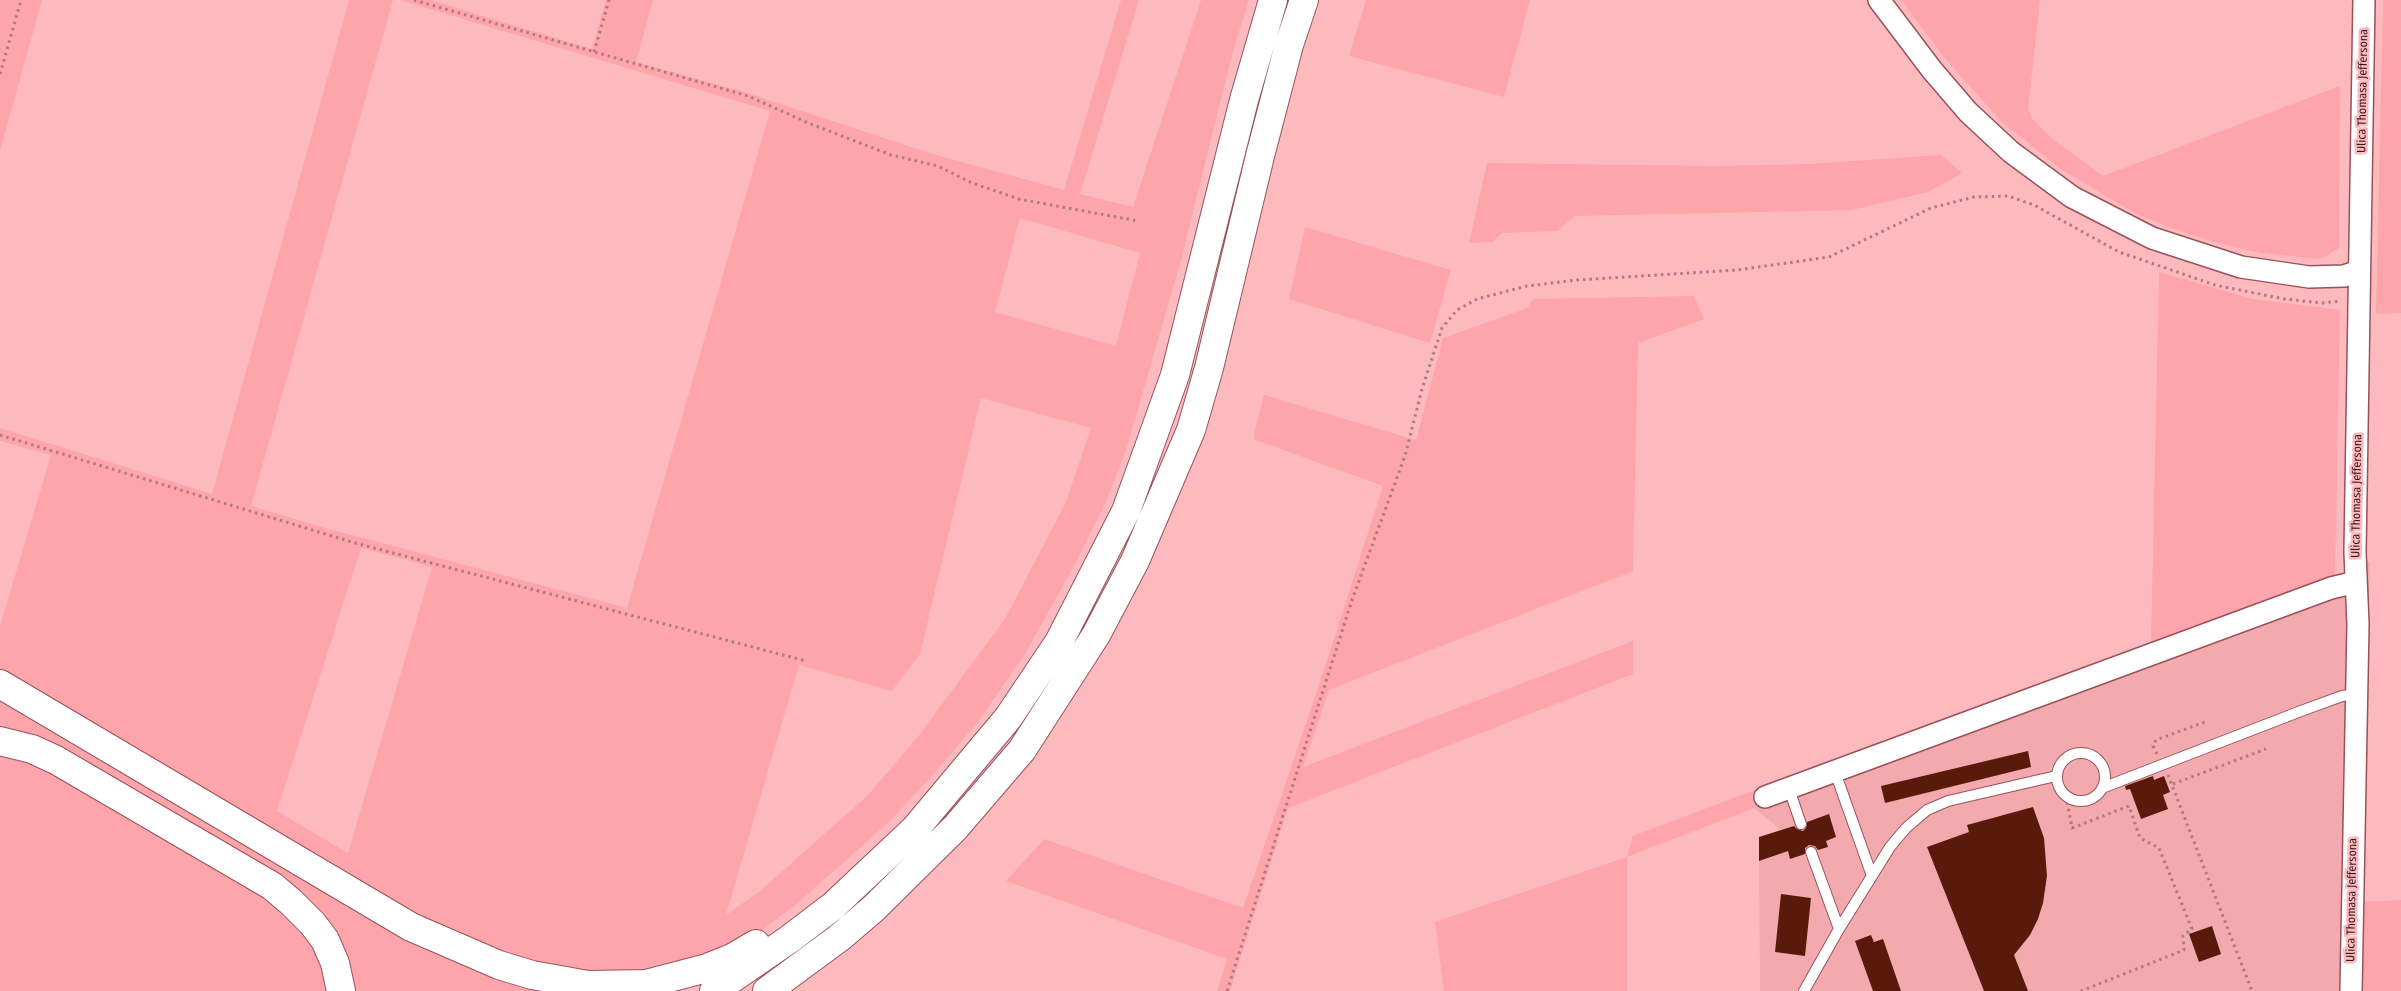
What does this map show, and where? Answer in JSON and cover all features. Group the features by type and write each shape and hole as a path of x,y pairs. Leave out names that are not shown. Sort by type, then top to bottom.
{"highway":[{"path":"714,991 798,932 882,862 946,795 1008,718 1059,642 1126,512 1175,375 1244,100 1272,0"},
{"path":"767,991 839,938 874,908 955,828 1022,750 1096,635 1135,561 1191,430 1211,359 1279,82 1304,0"},
{"path":"0,684 411,927 466,952 532,975 588,985 620,986 646,984 698,971 732,958 755,945 839,881 850,874 882,862"},
{"path":"0,741 32,749 56,760 272,886 302,912 325,940 335,963 341,991"}],"street":[{"path":"1880,0 1932,70 1968,112 2011,152 2072,197 2152,238 2241,267 2308,277 2344,276 2359,271"},
{"name":"Ulica Thomasa Jeffersona","path":"2351,991 2358,624 2356,582 2364,0"},
{"path":"1765,797 2330,588 2356,582"}],"lane":[{"path":"2102,788 2105,777 2104,768 2089,753 2081,752 2068,755 2062,761 2056,776 2060,790 2066,796 2082,801 2090,799 2102,788 2309,708 2342,696 2356,694"},
{"path":"1835,772 1872,876"},
{"path":"1804,991 1872,876 1906,828 1927,810 1948,801 2056,776"},
{"path":"1788,789 1801,824"},
{"path":"1811,852 1839,929"}],"path":[{"path":"0,74 21,0"},
{"path":"414,0 748,96 806,122 891,155 938,166 972,182 1019,198 1138,221"},
{"path":"594,52 609,0"},
{"path":"1226,991 1352,600 1405,456 1422,389 1442,328 1457,310 1477,299 1527,286 1577,280 1737,270 1829,257 1931,208 1974,198 2008,196"},
{"path":"0,435 355,542 806,661"},
{"path":"2205,722 2156,740 2153,746 2173,784 2252,991"},
{"path":"2173,784 2266,749"},
{"path":"2066,796 2072,828 2129,806 2140,838 2159,848 2192,929 2183,936 2184,950 2081,991"}],"shaded area":[{"path":"0,0 42,0 0,151"},
{"path":"349,0 393,0 251,506 322,527 627,608 770,111 400,0 430,0 592,49 606,0 653,0 636,62 744,92 936,155 1064,190 1121,0 1139,0 1080,194 1133,207 1201,0 1249,0 1233,51 1181,260 1127,447 1106,502 1075,564 1025,654 978,722 931,777 890,821 799,902 757,934 733,948 636,976 545,969 422,923 0,674 0,626 51,455 0,441 0,428 212,494","holes":["1020,218 1140,253 1116,346 995,312","981,398 1091,428 1066,502 1005,619 917,738 867,796 760,891 726,915 799,665 892,691 920,654","361,548 432,567 348,853 277,811"]},
{"path":"1366,0 1530,0 1504,97 1349,56"},
{"path":"1901,0 2040,0 2028,109 2033,120 2055,141 2103,176 2340,86 2339,248 2325,257 2315,259 2255,252 2210,241 2137,214 2058,167 2001,121 1947,61"},
{"path":"2383,0 2401,0 2401,313 2376,314"},
{"path":"1941,155 1962,173 1928,192 1852,210 1575,216 1557,231 1502,233 1492,242 1469,243 1487,163 1716,166 1809,164"},
{"path":"1305,227 1451,270 1430,343 1289,299"},
{"path":"2159,272 2253,299 2340,310 2335,575 2151,643"},
{"path":"1694,296 1704,319 1638,343 1633,571 1329,690 1303,767 1633,641 1633,674 1288,808 1230,991 1217,991 1227,959 1006,881 1044,839 1243,908 1319,685 1383,486 1253,439 1264,395 1416,440 1443,338 1527,308 1533,299"},
{"path":"2370,562 2359,991 1760,991 1759,837 1781,830 1754,808 1752,791"},
{"path":"0,695 555,991 350,991 333,936 0,731"},
{"path":"0,750 21,754 269,896 312,936 332,991 0,991"},
{"path":"1752,791 1754,808 1627,857 1633,836"},
{"path":"1627,857 1627,991 1444,991 1435,922"},
{"path":"2401,900 2401,991 2359,991 2362,902"}],"building":[{"path":"2028,751 2031,767 1885,803 1881,786"},
{"path":"2153,776 2154,780 2164,776 2170,792 2163,795 2168,809 2141,819 2130,789 2126,790 2125,786"},
{"path":"2033,807 2044,838 2047,876 2043,903 2038,919 2030,935 2014,955 2028,991 1984,991 1927,847 1969,832 1967,825"},
{"path":"1829,814 1836,837 1826,841 1828,847 1818,850 1815,846 1809,845 1805,848 1805,854 1790,859 1788,851 1759,861 1759,837 1794,826 1803,831 1806,828 1807,822"},
{"path":"1781,894 1811,898 1805,956 1775,952"},
{"path":"2212,926 2221,954 2199,962 2189,934"},
{"path":"1871,935 1874,942 1883,939 1901,991 1873,991 1855,941"}]}
